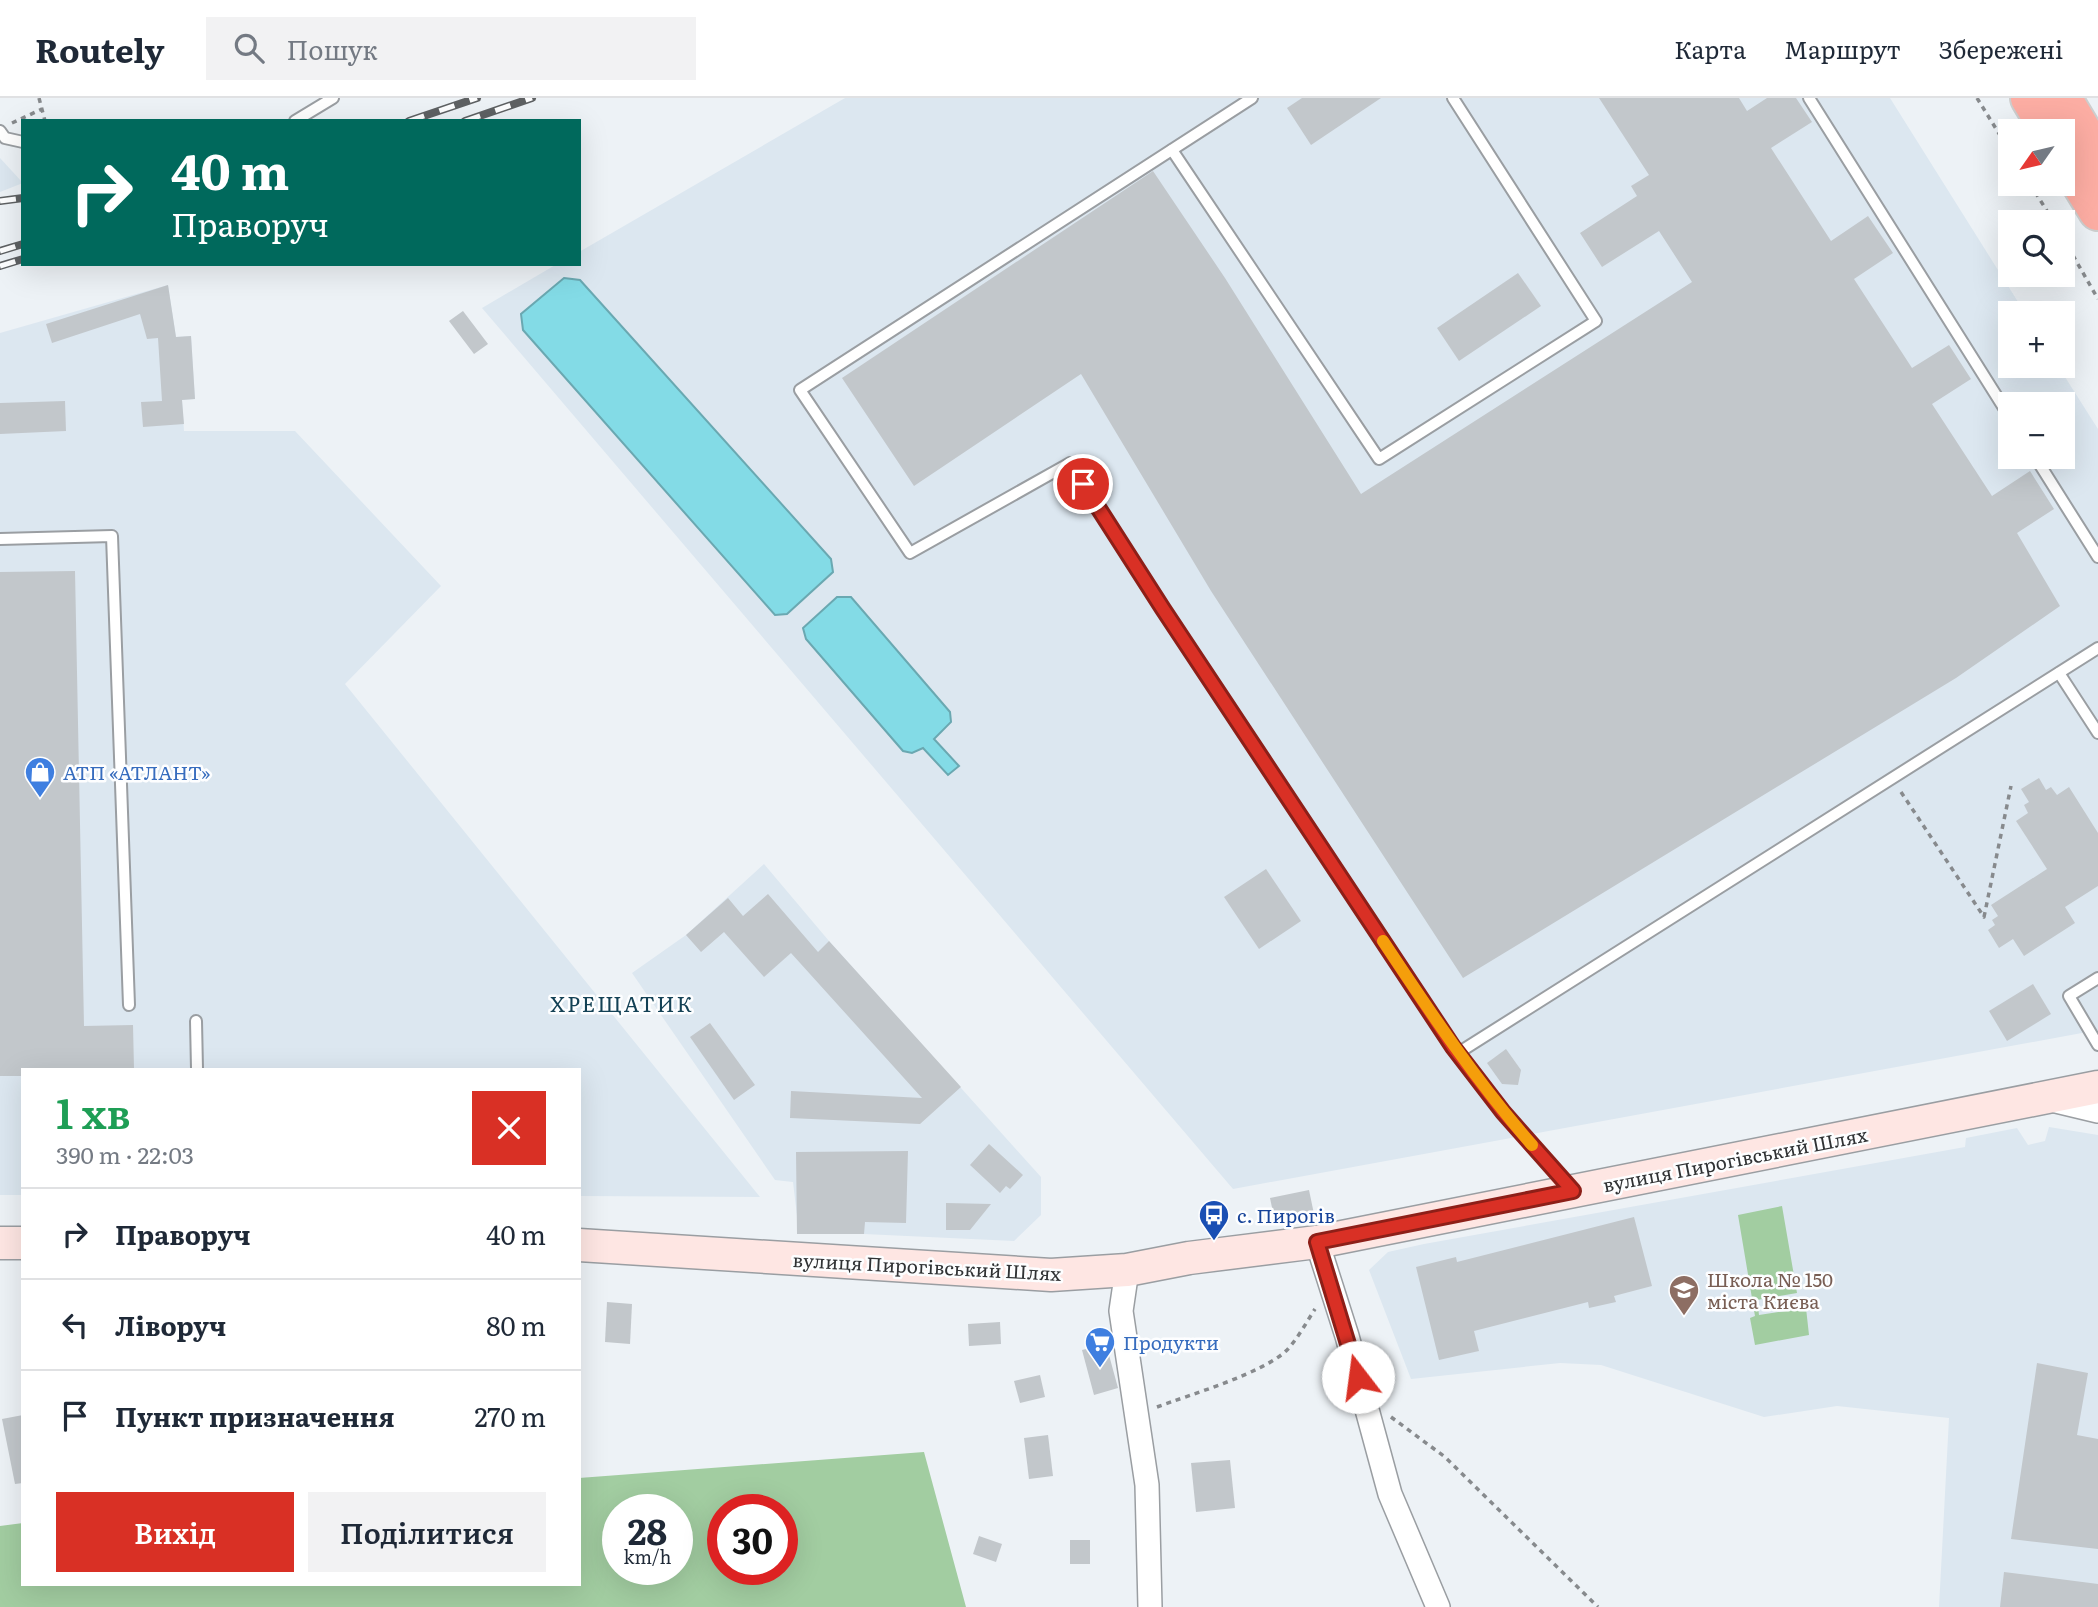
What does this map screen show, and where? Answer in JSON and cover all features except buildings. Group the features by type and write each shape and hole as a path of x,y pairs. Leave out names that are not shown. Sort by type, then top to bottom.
{"highway":[{"path":"2031,98 2043,119"},
{"path":"2062,98 2098,158"},
{"path":"2076,175 2098,211"}],"street":[{"name":"вулиця Пирогівський Шлях","path":"581,1245 1051,1275 1127,1270 1189,1258 1317,1242 2098,1087"},
{"path":"2042,1097 2098,1111"},
{"path":"1317,1242 1390,1494 1438,1607"},
{"path":"0,1243 21,1243"},
{"path":"1127,1270 1121,1311 1147,1485 1150,1607"}],"lane":[{"path":"298,119 333,98"},
{"path":"1252,98 800,390 910,553 1070,463 1163,609 1458,1053 1503,1112 1573,1191"},
{"path":"1172,150 1379,459 1597,321 1453,98"},
{"path":"1809,98 1998,398"},
{"path":"2,137 21,142"},
{"path":"2043,469 2098,557"},
{"path":"0,539 112,536 129,1005"},
{"path":"1458,1053 2098,648"},
{"path":"2059,673 2098,733"},
{"path":"2098,978 2069,996 2098,1045"},
{"path":"196,1021 197,1068"}],"path":[{"path":"38,98 44,119"},
{"path":"1977,98 1998,132"},
{"path":"10,123 41,109"},
{"path":"2075,260 2098,299"},
{"path":"1892,778 1984,917 2011,786"},
{"path":"1136,1415 1236,1378 1274,1360 1287,1349 1330,1284"},
{"path":"1364,1397 1445,1457 1598,1607"}],"shaded area":[{"path":"845,98 1890,98 1998,270 1998,287 2009,287 2017,301 1998,301 1998,378 2066,378 2075,392 1998,392 1998,469 2075,469 2075,393 2098,429 2098,1030 1233,1189 482,308 554,266 581,266 581,251"},
{"path":"0,158 21,184 0,192"},
{"path":"168,285 176,337 191,336 195,399 182,400 184,431 295,431 441,586 345,684 760,1197 581,1196 581,1068 21,1068 21,1195 0,1195 0,333"},
{"path":"764,864 829,941 1041,1177 1041,1215 1014,1241 799,1233 793,1182 775,1180 632,973 686,935"},
{"name":"Школа № 150 міста Києва","path":"2049,1127 2098,1135 2098,1607 1939,1607 1949,1418 1837,1406 1764,1417 1601,1365 1560,1363 1411,1379 1369,1270 1388,1252 1424,1244 1965,1147 1966,1138 2017,1128 2028,1145 2045,1141"}],"green space":[{"path":"1782,1206 1797,1293 1757,1300 1759,1315 1806,1308 1809,1335 1755,1345 1750,1318 1755,1316 1738,1215"},
{"path":"924,1452 966,1607 0,1607 0,1526 21,1523 21,1586 581,1586 581,1478"}],"water":[{"path":"564,278 580,280 831,559 833,572 787,614 775,615 523,330 521,314"},
{"path":"837,597 851,597 950,712 951,722 934,739 959,766 948,775 923,748 912,753 903,751 806,639 803,628"}],"railway":[{"path":"415,119 477,98"},
{"path":"471,119 532,98"},
{"path":"0,201 21,198"},
{"path":"0,251 21,245"},
{"path":"0,266 21,260"}],"slow traffic":[{"path":"1383,941 1453,1047 1532,1145"}],"place":[{"name":"АТП «АТЛАНТ»","path":"40,799"},
{"name":"с. Пирогів","path":"1214,1242"},
{"name":"Школа № 150 міста Києва","path":"1684,1317"},
{"name":"Продукти","path":"1100,1369"}],"district":[{"name":"ХРЕЩАТИК","path":"622,1002"}],"route":[{"path":"1083,484 1453,1047 1503,1112 1573,1191 1317,1242 1358,1377"}]}
